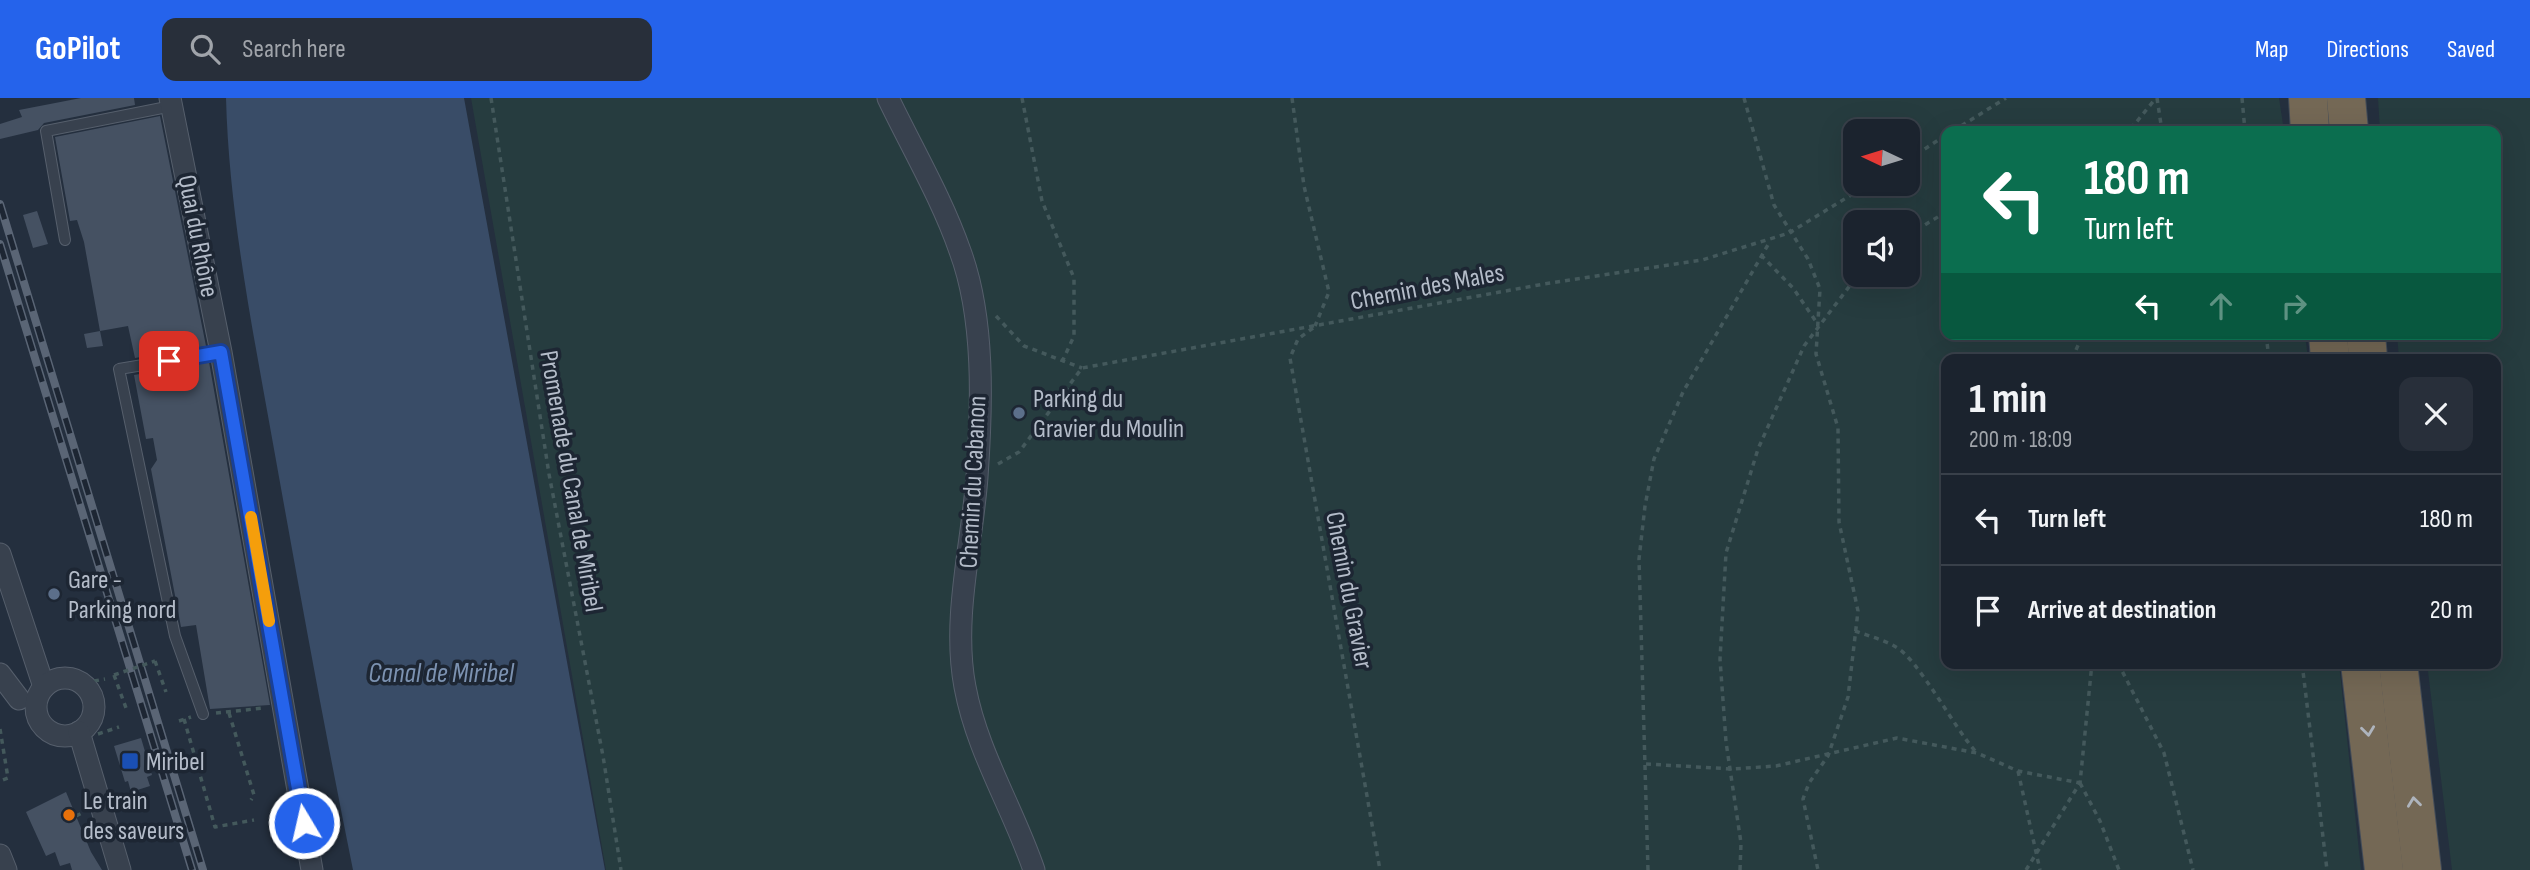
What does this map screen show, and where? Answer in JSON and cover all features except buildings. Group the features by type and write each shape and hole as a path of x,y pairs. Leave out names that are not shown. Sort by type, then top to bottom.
{"highway":[{"path":"2308,98 2311,126"},
{"path":"2346,98 2349,126"},
{"path":"2361,669 2384,870"},
{"path":"2399,669 2422,870"}],"street":[{"name":"Chemin du Cabanon","path":"888,98 961,252 979,332 978,462 962,626 964,685 978,743 1019,826 1034,870"},
{"name":"Quai du Rhône","path":"171,102 221,352 312,870"},
{"path":"0,554 44,687"},
{"path":"0,674 19,699"},
{"path":"86,734 61,736 45,728 36,712 39,694 44,687 62,678 80,682 87,689 93,708 86,734 120,870"},
{"path":"0,855 6,870"}],"lane":[{"path":"65,240 46,131 171,102"},
{"path":"203,714 175,636 119,369 221,352"}],"path":[{"name":"Promenade du Canal de Miribel","path":"491,98 549,474 603,756 621,870"},
{"path":"1022,98 1042,201 1074,278 1074,336 1062,362"},
{"name":"Chemin du Gravier","path":"1292,98 1304,186 1329,292 1315,326 1298,339 1290,358 1380,870"},
{"path":"1744,98 1774,205 1789,233 1808,259 1820,289 1816,354 1838,428 1839,522 1858,611 1848,697 1828,756 1809,783 1803,799 1818,870"},
{"path":"1961,126 2006,98"},
{"path":"2132,126 2157,98"},
{"path":"2157,98 2161,126"},
{"path":"2242,98 2245,126"},
{"path":"1920,152 1941,138"},
{"name":"Chemin des Males","path":"1082,368 1544,284 1702,260 1789,233 1849,196"},
{"path":"1920,228 1941,215"},
{"path":"1648,870 1639,559 1654,459 1683,392 1770,241"},
{"path":"1761,255 1793,288 1819,325"},
{"path":"969,287 1024,346 1082,368 1019,452"},
{"path":"1740,870 1741,843 1727,742 1720,659 1726,553 1758,449 1804,345 1849,287"},
{"path":"1855,631 1899,648 1933,691 1957,730 1977,753"},
{"path":"126,708 114,675 155,661 166,692"},
{"path":"2026,870 2080,783 2091,669"},
{"path":"2121,669 2164,753 2193,870"},
{"path":"2303,669 2328,870"},
{"path":"94,681 105,680"},
{"path":"254,820 215,827 181,720 203,714 274,707"},
{"path":"229,713 254,795 251,800"},
{"path":"86,734 119,727"},
{"path":"0,729 8,778 0,781"},
{"path":"1646,764 1732,769 1776,766 1897,738 1977,753 2018,771 2080,783"},
{"path":"2018,771 2040,870"},
{"path":"2080,783 2100,821 2119,870"}],"green space":[{"path":"471,98 2279,98 2283,126 1941,126 1941,340 2306,340 2307,354 1941,354 1941,669 2340,669 2361,870 606,870"},
{"path":"2378,98 2530,98 2530,870 2452,870 2428,669 2501,669 2501,354 2399,354 2397,340 2501,340 2501,126 2380,126"}],"water":[{"name":"Canal de Miribel","path":"226,98 464,98 605,870 353,870 249,311 232,183"}],"railway":[{"path":"0,204 203,870"},
{"path":"0,244 192,870"}],"slow traffic":[{"path":"251,517 269,621"}],"place":[{"name":"Parking du Gravier du Moulin","path":"1019,413"},
{"name":"Gare - Parking nord","path":"54,594"},
{"name":"Miribel","path":"130,761"},
{"name":"Le train des saveurs","path":"69,815"}],"route":[{"path":"169,361 221,352 304,823"}]}
